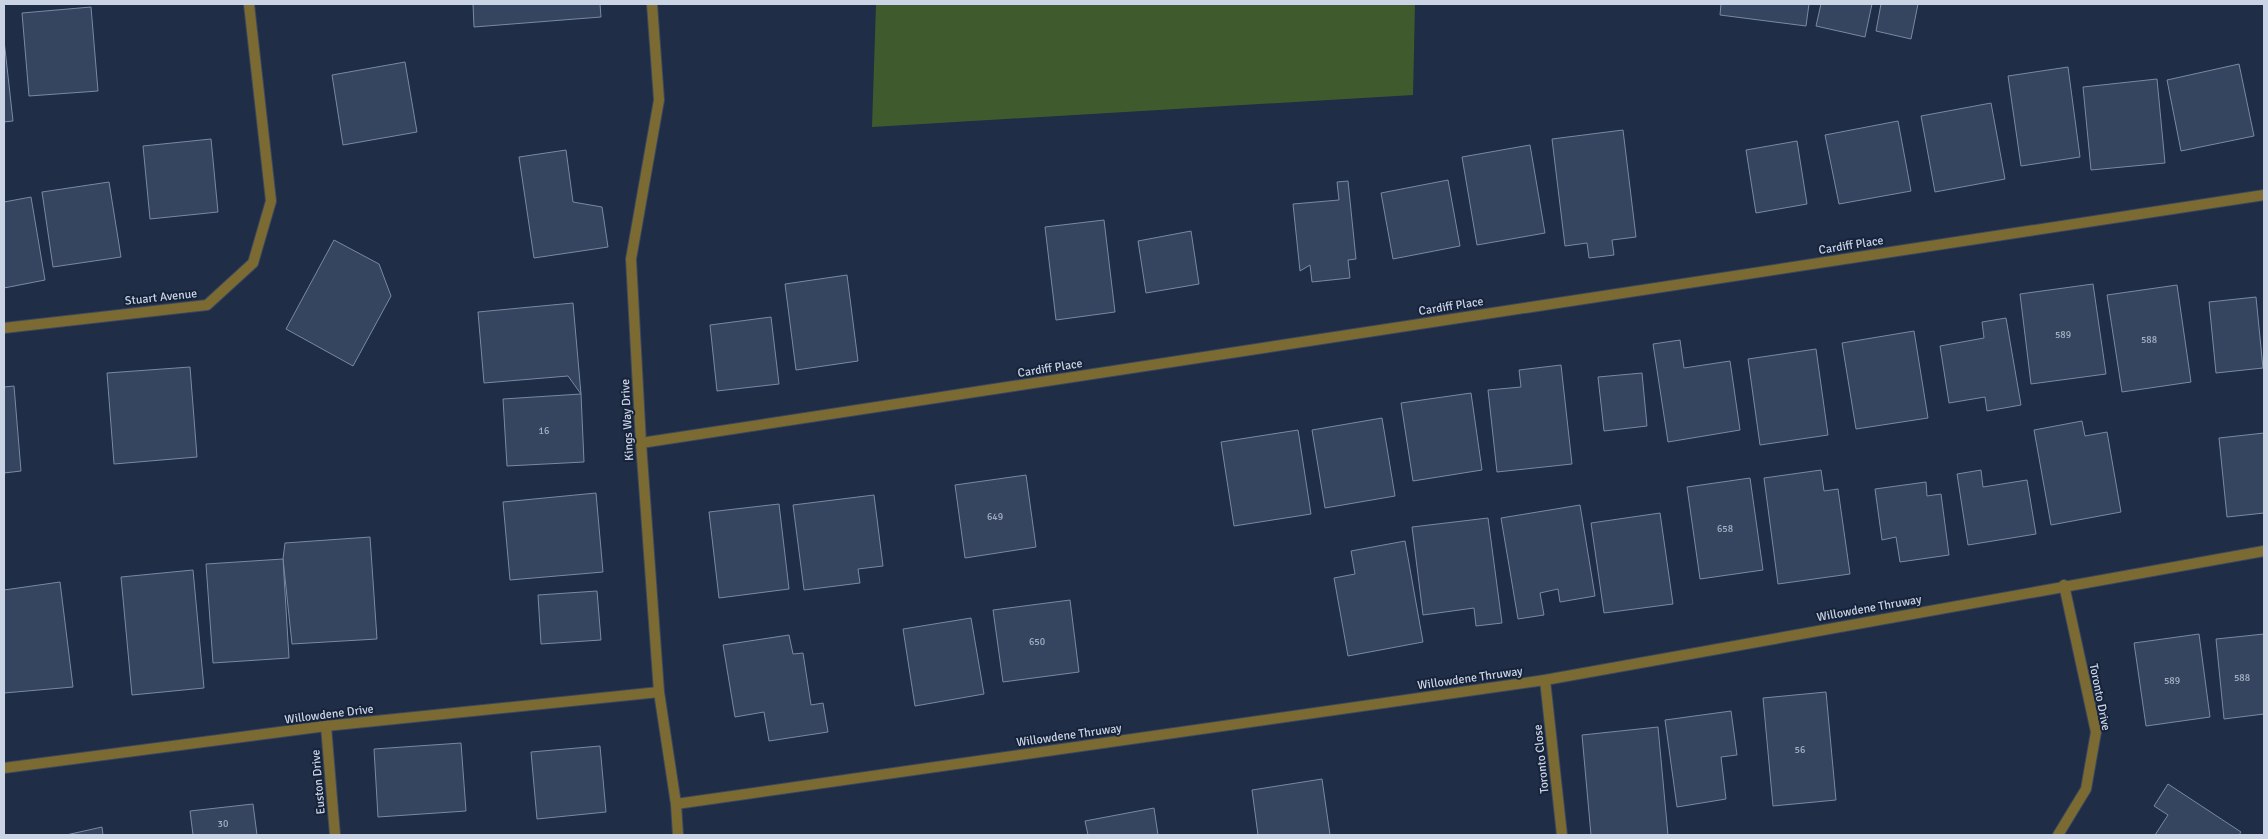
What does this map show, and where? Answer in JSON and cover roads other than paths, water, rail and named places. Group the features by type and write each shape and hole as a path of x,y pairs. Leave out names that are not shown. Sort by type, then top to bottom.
{"street":[{"name":"Stuart Avenue","path":"4,328 207,305 253,263 271,201 249,4"},
{"name":"Kings Way Drive","path":"652,4 659,100 630,259 659,692 676,804 678,835"},
{"name":"Cardiff Place","path":"641,443 2264,195"},
{"name":"Willowdene Thruway","path":"676,804 1545,680 2064,585 2264,551"},
{"name":"Toronto Drive","path":"2058,835 2086,789 2096,732 2064,585"},
{"name":"Toronto Close","path":"1545,680 1562,835"},
{"name":"Willowdene Drive","path":"4,768 326,726 659,692"},
{"name":"Euston Drive","path":"326,726 335,835"}]}
